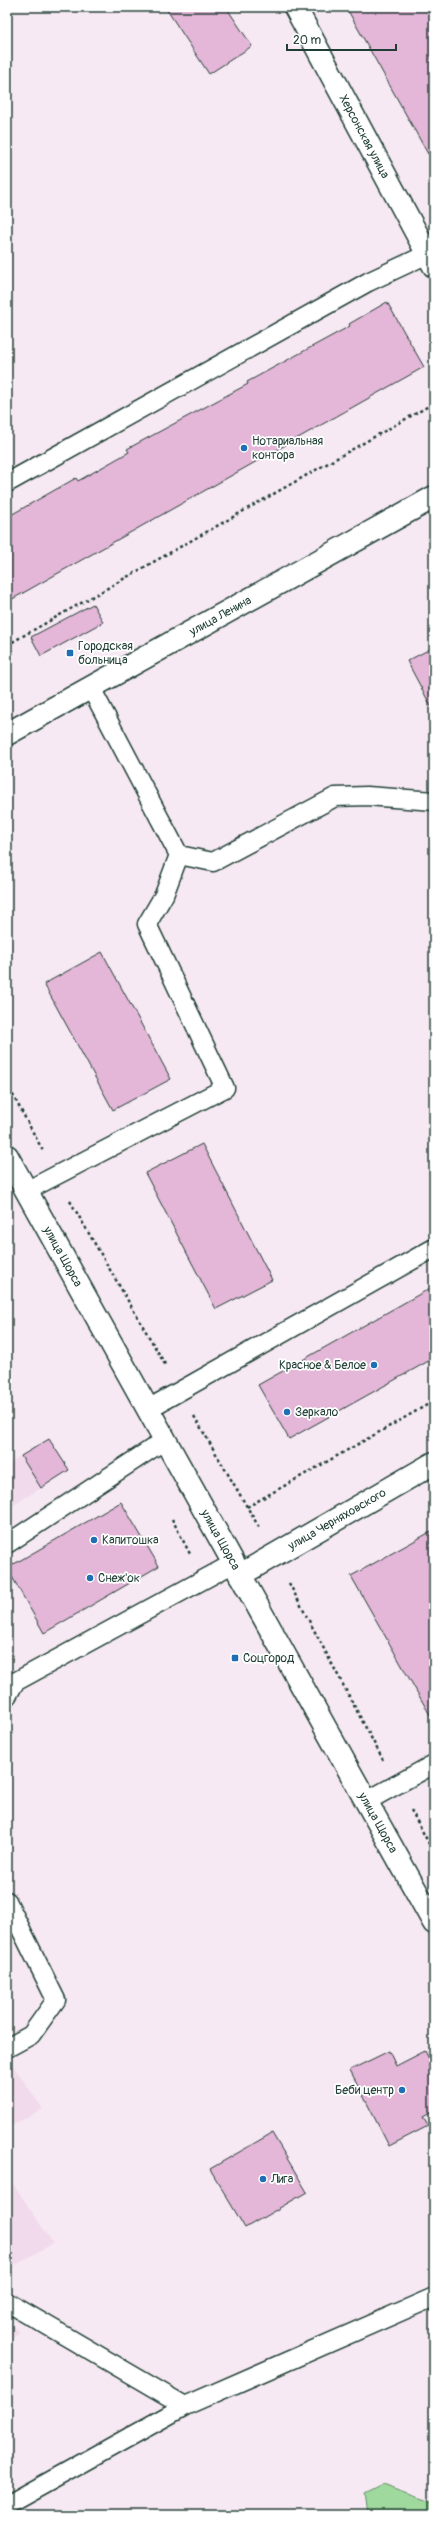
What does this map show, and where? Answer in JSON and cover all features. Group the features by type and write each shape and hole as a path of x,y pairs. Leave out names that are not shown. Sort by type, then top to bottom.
{"street":[{"name":"Херсонская улица","path":"295,7 432,257"},
{"name":"улица Ленина","path":"7,734 434,497"},
{"name":"улица Щорса","path":"7,1156 434,1923"},
{"name":"улица Черняховского","path":"237,1569 274,1555 433,1467"}],"lane":[{"path":"7,483 368,282 432,257"},
{"path":"26,1191 225,1088 147,924 164,895 179,855 91,688"},
{"path":"179,855 213,862 335,797 367,796 434,801"},
{"path":"148,1409 434,1248"},
{"path":"7,1544 165,1440"},
{"path":"10,1686 237,1569"},
{"path":"367,1801 434,1764"},
{"path":"7,1901 56,2000 31,2035 7,2048"},
{"path":"7,2505 185,2406 434,2297"},
{"path":"7,2302 185,2406"}],"path":[{"path":"7,645 434,403"},
{"path":"7,1084 56,1176 247,1506 434,1853"},
{"path":"247,1506 434,1401"}],"shaded area":[{"path":"21,1456 41,1488 7,1509 7,1465"},
{"path":"9,2060 43,2109 7,2128 7,2061"},
{"path":"7,2175 53,2243 7,2270"},
{"path":"7,2320 20,2333 7,2342"}],"green space":[{"path":"383,2485 434,2503 434,2515 368,2515 365,2494"}],"building":[{"path":"165,7 226,7 252,46 209,74"},
{"path":"346,7 432,7 434,151 428,154"},
{"path":"387,302 424,367 7,602 7,521 11,519 9,516 76,478 78,481 129,452 127,449 248,384 247,382 350,326 349,324"},
{"path":"93,604 103,622 41,656 31,637"},
{"path":"434,647 434,712 407,661"},
{"path":"102,952 171,1079 113,1110 44,984"},
{"path":"202,1144 272,1280 216,1309 145,1173"},
{"path":"434,1286 434,1358 289,1439 258,1385"},
{"path":"49,1439 69,1470 41,1488 21,1456"},
{"path":"121,1502 159,1566 44,1633 7,1568"},
{"path":"432,1531 434,1534 434,1722 351,1576"},
{"path":"389,2051 396,2066 425,2051 434,2068 434,2111 423,2117 428,2126 389,2146 350,2070"},
{"path":"272,2133 307,2192 245,2228 210,2169"}],"place":[{"name":"Нотариальная контора","path":"244,448"},
{"name":"Городская больница","path":"70,653"},
{"name":"Красное & Белое","path":"374,1365"},
{"name":"Зеркало","path":"287,1412"},
{"name":"Капитошка","path":"94,1540"},
{"name":"Снеж'ок","path":"90,1578"},
{"name":"Соцгород","path":"235,1658"},
{"name":"Беби центр","path":"402,2090"},
{"name":"Лига","path":"263,2179"}]}
